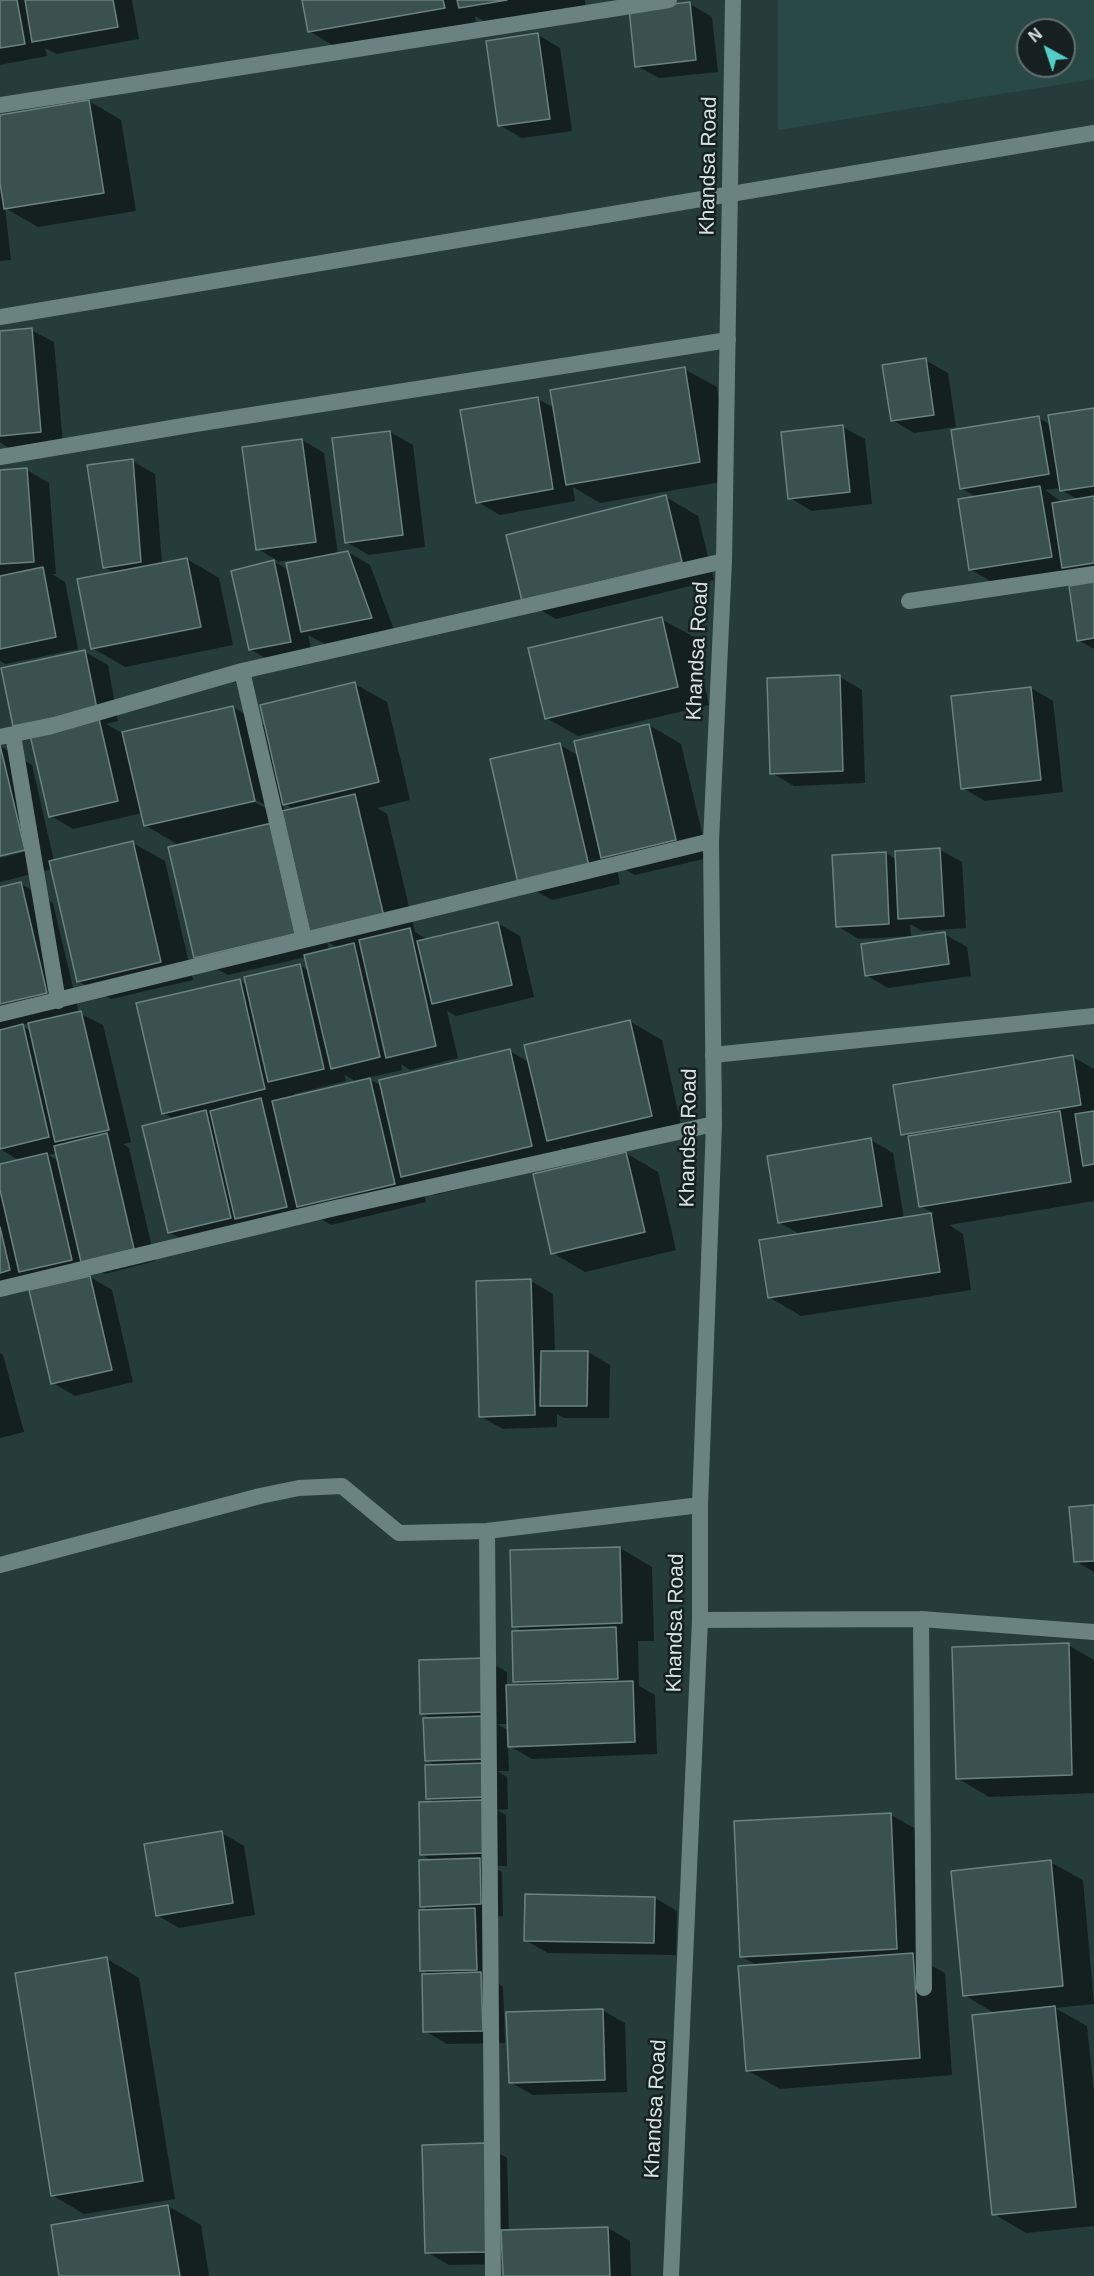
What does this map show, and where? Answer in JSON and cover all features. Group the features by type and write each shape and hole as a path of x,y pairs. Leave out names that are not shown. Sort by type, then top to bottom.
{"street":[{"path":"0,105 669,0"},
{"name":"Khandsa Road","path":"671,2276 700,1620 700,1505 714,1124 711,841 724,561 732,194 733,0"},
{"path":"0,317 1094,133"},
{"path":"0,458 195,424 728,340"},
{"path":"58,1001 7,736 60,724 242,671 724,561"},
{"path":"909,601 1094,574"},
{"path":"242,671 304,940"},
{"path":"0,1014 711,841"},
{"path":"712,1056 1094,1016"},
{"path":"0,1289 331,1209 714,1124"},
{"path":"0,1566 260,1496 299,1488 342,1486 399,1533 487,1531 700,1505"},
{"path":"487,1531 493,2276"},
{"path":"700,1620 921,1619 1094,1632"},
{"path":"921,1619 924,1988"}],"shaded area":[{"path":"778,0 1094,0 1094,79 778,130"}],"building":[{"path":"0,0 17,0 25,44 0,48"},
{"path":"25,0 113,0 118,27 32,42"},
{"path":"302,0 443,0 445,8 308,32"},
{"path":"457,0 507,0 459,8"},
{"path":"690,2 696,60 635,67 629,9"},
{"path":"538,33 550,119 498,126 486,41"},
{"path":"89,100 104,193 4,209 0,183 0,115"},
{"path":"32,328 41,432 0,436 0,331"},
{"path":"926,358 934,415 891,421 882,365"},
{"path":"685,367 700,462 566,485 550,390"},
{"path":"538,397 553,489 476,503 460,410"},
{"path":"1094,408 1094,486 1060,491 1048,415"},
{"path":"1039,416 1049,474 960,489 951,430"},
{"path":"843,425 850,492 788,499 781,432"},
{"path":"390,431 403,535 345,543 332,438"},
{"path":"302,439 316,542 256,550 242,447"},
{"path":"133,459 141,562 103,568 87,465"},
{"path":"27,468 34,562 0,564 0,470"},
{"path":"1040,486 1052,557 969,570 958,499"},
{"path":"666,495 682,562 522,601 506,535"},
{"path":"1094,496 1094,563 1062,568 1052,503"},
{"path":"348,551 372,618 301,632 286,563"},
{"path":"187,558 201,627 91,649 77,579"},
{"path":"274,560 291,642 249,650 231,571"},
{"path":"43,567 56,637 0,649 0,576"},
{"path":"1094,582 1094,638 1077,641 1069,586"},
{"path":"662,617 678,687 545,719 528,648"},
{"path":"85,650 97,709 13,726 1,668"},
{"path":"840,675 843,771 770,774 767,678"},
{"path":"355,682 379,782 283,805 260,705"},
{"path":"1031,687 1041,780 961,789 951,696"},
{"path":"233,706 255,801 144,826 122,732"},
{"path":"99,719 118,801 49,817 30,735"},
{"path":"649,724 676,840 601,858 574,741"},
{"path":"560,743 589,866 518,883 490,759"},
{"path":"0,745 25,850 0,856"},
{"path":"355,794 384,917 310,934 282,811"},
{"path":"272,823 298,933 194,958 168,847"},
{"path":"133,841 161,962 77,982 49,861"},
{"path":"940,848 944,916 898,919 895,851"},
{"path":"886,852 889,924 836,927 832,855"},
{"path":"21,882 47,993 0,1004 0,887"},
{"path":"498,922 512,985 432,1004 417,941"},
{"path":"410,928 436,1046 386,1058 359,940"},
{"path":"945,932 949,964 865,976 861,944"},
{"path":"354,943 380,1057 331,1069 304,955"},
{"path":"300,964 324,1069 268,1082 244,977"},
{"path":"240,979 265,1089 162,1114 136,1003"},
{"path":"81,1011 109,1130 55,1142 28,1023"},
{"path":"630,1020 652,1116 547,1141 524,1045"},
{"path":"23,1024 49,1137 0,1149 0,1030"},
{"path":"510,1049 532,1146 401,1177 379,1080"},
{"path":"1073,1055 1081,1105 901,1135 893,1085"},
{"path":"370,1078 395,1184 297,1207 272,1101"},
{"path":"261,1098 287,1207 235,1219 210,1111"},
{"path":"206,1110 231,1218 168,1233 142,1126"},
{"path":"1060,1111 1071,1182 919,1207 908,1136"},
{"path":"1094,1111 1094,1164 1083,1166 1075,1114"},
{"path":"107,1133 134,1249 81,1262 54,1146"},
{"path":"871,1138 882,1206 778,1223 767,1156"},
{"path":"626,1152 645,1232 551,1254 533,1174"},
{"path":"47,1153 72,1260 19,1272 0,1190 0,1164"},
{"path":"931,1213 940,1272 768,1298 759,1240"},
{"path":"0,1227 10,1270 0,1273"},
{"path":"90,1276 112,1370 51,1384 29,1290"},
{"path":"531,1279 535,1415 479,1417 476,1281"},
{"path":"541,1351 588,1351 587,1406 540,1406"},
{"path":"1094,1505 1094,1561 1074,1562 1069,1507"},
{"path":"620,1547 622,1623 512,1627 510,1550"},
{"path":"616,1627 618,1679 513,1682 512,1631"},
{"path":"1069,1643 1072,1775 956,1779 952,1647"},
{"path":"485,1658 486,1712 420,1714 419,1660"},
{"path":"633,1681 635,1742 508,1747 506,1685"},
{"path":"486,1716 487,1759 425,1761 423,1718"},
{"path":"485,1763 486,1797 426,1799 425,1765"},
{"path":"484,1800 485,1853 420,1855 419,1802"},
{"path":"891,1813 897,1949 740,1957 734,1821"},
{"path":"222,1831 233,1903 156,1916 144,1844"},
{"path":"480,1858 481,1904 420,1907 419,1860"},
{"path":"1051,1860 1063,1986 963,1996 951,1871"},
{"path":"525,1894 655,1897 654,1943 524,1941"},
{"path":"475,1908 477,1970 420,1971 419,1910"},
{"path":"913,1953 920,2058 746,2071 738,1966"},
{"path":"107,1957 143,2181 51,2196 15,1973"},
{"path":"481,1972 483,2031 423,2032 422,1974"},
{"path":"1055,2006 1076,2207 992,2215 972,2015"},
{"path":"603,2009 605,2080 509,2083 506,2012"},
{"path":"485,2143 488,2252 425,2253 422,2145"},
{"path":"168,2205 180,2276 59,2276 51,2225"},
{"path":"608,2227 610,2276 503,2276 501,2230"}]}
